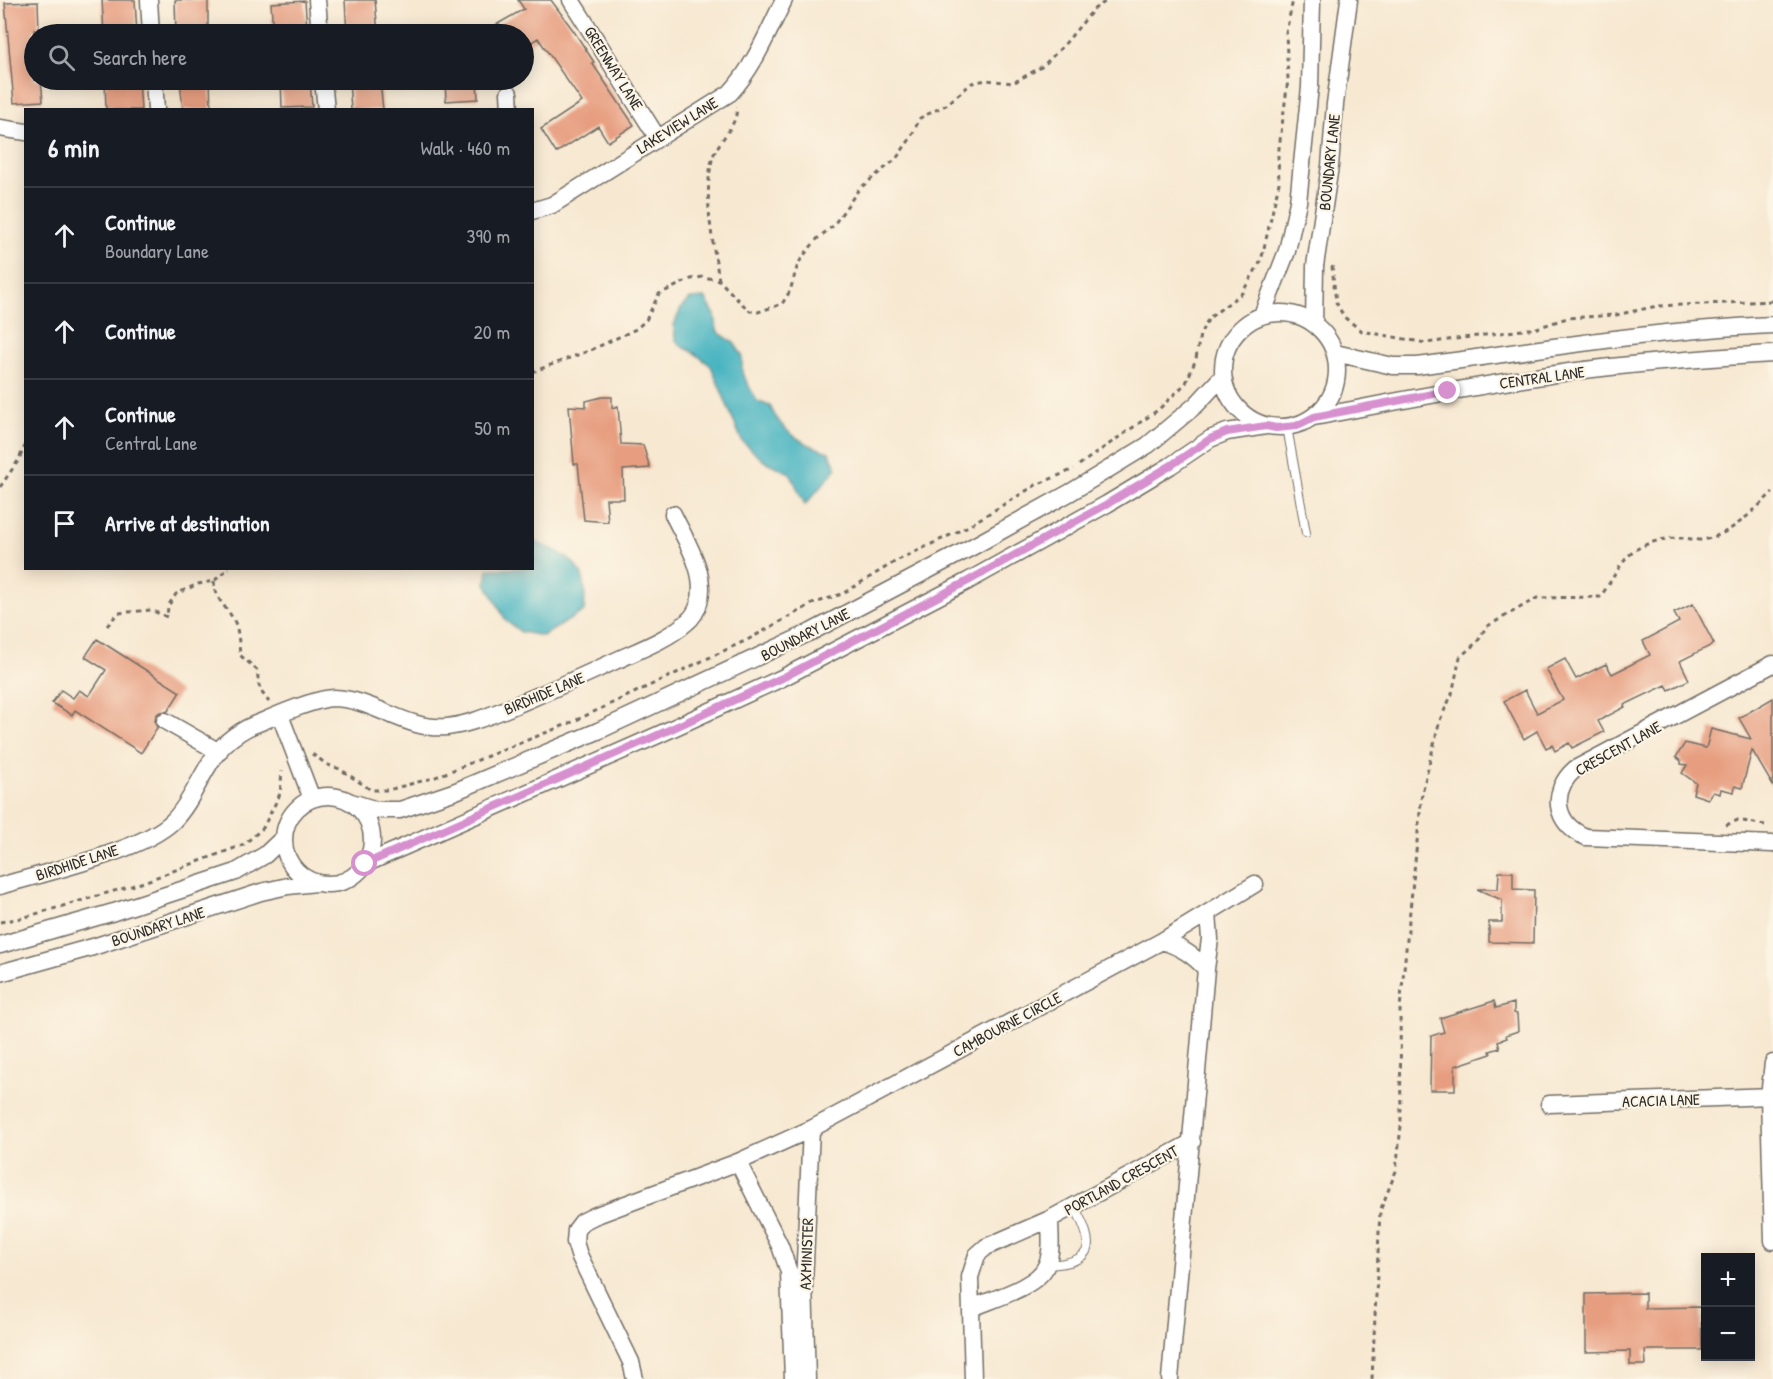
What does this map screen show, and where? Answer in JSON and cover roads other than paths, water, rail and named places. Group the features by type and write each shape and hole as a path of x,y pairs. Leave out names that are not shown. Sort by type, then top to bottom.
{"street":[{"path":"149,0 150,24"},
{"path":"317,0 319,24"},
{"name":"GREENWAY LANE","path":"571,0 657,137"},
{"name":"LAKEVIEW LANE","path":"534,210 552,205 730,93 742,80 751,65 784,0"},
{"name":"BOUNDARY LANE","path":"1262,315 1287,251 1298,202 1310,87 1312,0"},
{"name":"BOUNDARY LANE","path":"1314,324 1316,258 1330,166 1335,104 1349,0"},
{"path":"155,90 156,108"},
{"path":"324,90 326,108"},
{"path":"0,128 24,132"},
{"path":"1289,314 1314,324 1327,337 1335,353 1338,371 1335,389 1327,405 1314,417 1296,426 1276,428 1256,423 1239,412 1227,396 1222,377 1223,357 1231,339 1244,324 1262,315 1289,314"},
{"name":"CENTRAL LANE","path":"1335,353 1393,366 1418,366 1623,337 1709,328 1773,325"},
{"name":"CENTRAL LANE","path":"1314,417 1448,391 1569,372 1677,360 1773,354"},
{"name":"BOUNDARY LANE","path":"351,802 377,810 400,810 456,791 598,731 801,637 982,542 1148,445 1197,404 1222,377"},
{"name":"BOUNDARY LANE","path":"365,864 782,678 968,581 1097,510 1210,439 1227,432 1266,426"},
{"name":"BIRDHIDE LANE","path":"0,886 119,849 158,832 181,812 219,752 233,736 261,722 316,701 335,698 361,704 407,722 445,727 467,723 541,695 651,644 689,621 699,603 700,573 673,514"},
{"name":"CRESCENT LANE","path":"1773,664 1575,769 1567,776 1562,786 1559,807 1569,829 1586,837 1773,844"},
{"path":"280,715 312,799"},
{"path":"165,721 219,752"},
{"path":"321,796 337,797 351,802 362,812 370,830 371,851 365,864 356,874 344,881 330,884 316,883 303,877 292,867 285,853 283,838 286,823 295,810 312,799 321,796"},
{"name":"BOUNDARY LANE","path":"0,945 114,912 236,872 265,855 283,838"},
{"name":"BOUNDARY LANE","path":"0,973 93,947 268,890 316,883"},
{"name":"CAMBOURNE CIRCLE","path":"635,1379 631,1362 579,1255 575,1242 576,1230 582,1222 608,1209 738,1162 811,1130 1162,941 1255,884"},
{"path":"1170,1379 1210,939 1208,913"},
{"path":"1162,941 1180,946 1206,969"},
{"path":"1773,1063 1771,1096 1773,1241"},
{"name":"ACACIA LANE","path":"1549,1104 1771,1096"},
{"name":"AXMINISTER","path":"807,1379 804,1284 811,1130"},
{"name":"PORTLAND CRESCENT","path":"974,1379 970,1277 977,1255 986,1247 1050,1219 1192,1142"},
{"name":"AXMINISTER","path":"738,1162 780,1246 789,1272 794,1379"},
{"name":"PORTLAND CRESCENT","path":"1047,1265 1050,1253 1050,1219"},
{"path":"972,1308 1017,1290 1043,1272 1047,1265"}],"lane":[{"path":"1287,427 1306,533"},
{"path":"1047,1265 1066,1264 1080,1259 1087,1250 1089,1239 1074,1206"}],"water":[{"path":"705,298 715,315 717,331 734,343 742,355 742,373 757,401 770,406 781,423 794,436 829,452 837,468 805,505 790,473 764,461 742,441 711,366 681,346 675,339 674,325 681,308 690,299"},
{"path":"534,541 558,552 574,563 579,570 585,592 584,611 543,636 521,632 506,621 486,583 488,570 534,570"}]}
